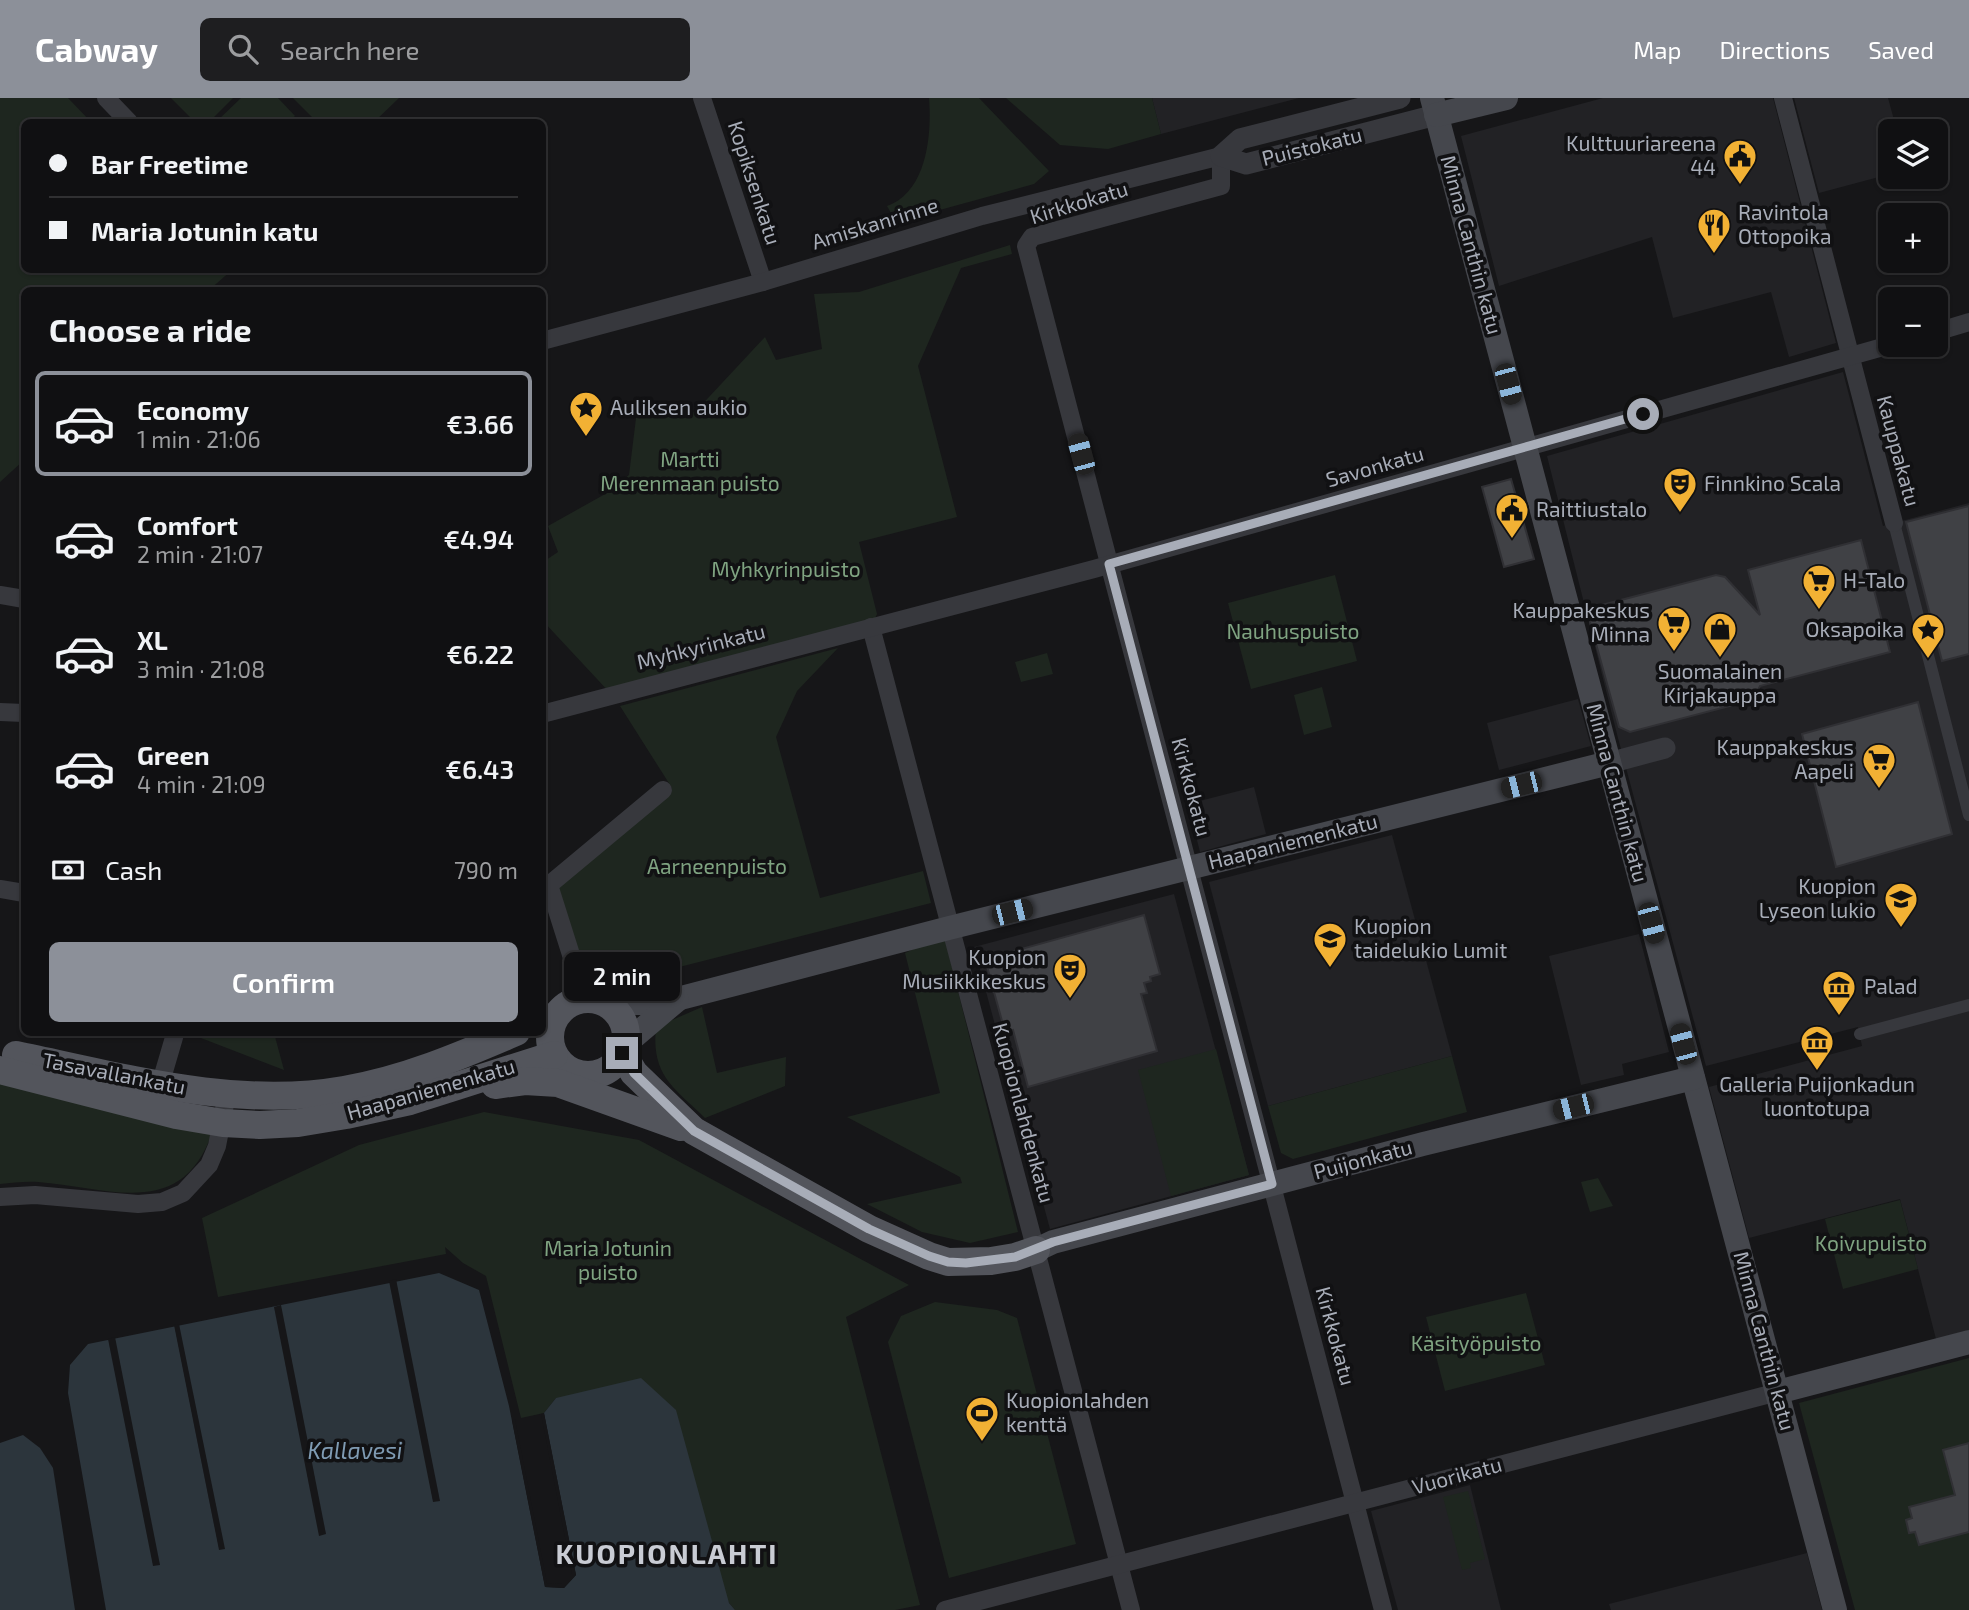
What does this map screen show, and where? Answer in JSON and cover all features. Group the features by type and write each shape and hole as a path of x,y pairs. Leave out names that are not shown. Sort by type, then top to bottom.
{"main road":[{"name":"Puistokatu","path":"1434,107 1506,98"},
{"name":"Minna Canthin katu","path":"1434,107 1835,1610"},
{"name":"Haapaniemenkatu","path":"595,1001 648,1003 677,999 948,928 1609,763"},
{"name":"Haapaniemenkatu","path":"624,1048 677,999"},
{"path":"624,1048 611,1067 600,1073 576,1073 554,1055 549,1018 570,1003 595,1001 619,1016 624,1024 624,1048 634,1073 694,1131"},
{"name":"Haapaniemenkatu","path":"228,1094 295,1095 343,1090 392,1080 441,1064 507,1036"},
{"name":"Tasavallankatu","path":"0,1052 157,1096 223,1123"},
{"name":"Haapaniemenkatu","path":"223,1123 298,1123 346,1115 430,1095 554,1055"},
{"name":"Tasavallankatu","path":"0,1070 157,1096 228,1094"},
{"path":"600,1073 652,1114"},
{"name":"Puijonkatu","path":"1036,1250 1053,1242 1132,1220 1693,1078"},
{"path":"430,1095 525,1081 571,1087 694,1131 869,1229 929,1256 948,1262 966,1263 1015,1257 1036,1250"},
{"name":"Vuorikatu","path":"1778,1392 1969,1342"}],"street":[{"path":"106,98 126,119"},
{"name":"Kopiksenkatu","path":"702,98 763,282"},
{"name":"Puistokatu","path":"1400,98 1240,139 1222,156 1246,164 1434,107"},
{"name":"Kauppakatu","path":"1783,98 1969,815"},
{"name":"Amiskanrinne","path":"546,340 763,282 970,220 1222,156"},
{"name":"Kirkkokatu","path":"1222,156 1221,186 1032,237 1026,246 1383,1610"},
{"path":"1948,328 1969,322"},
{"name":"Savonkatu","path":"871,627 1109,564 1878,349"},
{"path":"0,595 21,598"},
{"name":"Myhkyrinkatu","path":"546,712 871,627"},
{"name":"Kuopionlahdenkatu","path":"871,627 948,928 1131,1610"},
{"path":"0,712 21,713"},
{"name":"Haapaniemenkatu","path":"1609,763 1665,748"},
{"path":"595,1001 546,887 663,790"},
{"path":"0,889 21,892"},
{"path":"1860,1034 1969,1005"},
{"path":"157,1096 175,1036"},
{"path":"0,1197 35,1195 138,1204 162,1202 183,1193 198,1180 209,1165 223,1123 228,1094"},
{"name":"Vuorikatu","path":"945,1610 1778,1392"}],"shaded area":[{"path":"1152,98 1299,98 1161,134"},
{"path":"1603,98 1773,98 1836,343 1789,357 1771,292 1673,318 1652,237 1499,286 1461,136"},
{"path":"1794,98 1888,98 1894,119 1878,119 1878,177 1819,193"},
{"path":"1843,372 1883,526 1969,503 1969,1330 1936,1339 1900,1199 1749,1238 1709,1087 1862,1046 1858,1027 1706,1066 1618,738 1547,456"},
{"path":"1578,699 1591,746 1499,770 1487,723"},
{"path":"1254,787 1266,834 1200,852 1188,804"},
{"name":"Kuopion taidelukio Lumit","path":"1392,835 1452,1056 1268,1106 1209,882"},
{"path":"1174,894 1249,1175 1050,1229 974,947"},
{"path":"1639,934 1669,1052 1622,1064 1624,1075 1581,1085 1549,956"},
{"path":"1470,1485 1501,1610 1398,1610 1371,1511"},
{"path":"1807,1553 1822,1610 1611,1610 1609,1604"}],"green space":[{"path":"0,98 68,98 88,119 21,119 21,273 229,273 212,287 21,287 21,463 0,482"},
{"path":"171,98 233,98 212,119 192,119"},
{"path":"241,98 278,98 295,116 292,119 219,119"},
{"path":"293,98 399,98 377,119 314,119"},
{"path":"929,98 979,98 1049,171 1034,184 896,222 887,206 900,199 919,175 928,144"},
{"path":"1006,98 1152,98 1161,134 1108,149 1060,145"},
{"path":"1010,245 1012,254 961,268 918,366 957,517 859,542 877,614 871,627 611,694 546,624 546,560 558,552 548,526 607,493 629,475 638,402 695,412 765,337 776,360 822,349 814,294 859,292"},
{"name":"Nauhuspuisto","path":"1335,575 1357,661 1251,689 1228,603"},
{"name":"Aarneenpuisto","path":"838,648 797,691 776,737 820,898 923,871 931,903 632,979 598,971 577,974 549,885 599,845 612,844 672,788 620,706"},
{"path":"1047,653 1053,674 1021,682 1015,662"},
{"path":"1322,687 1332,727 1304,735 1294,695"},
{"path":"944,935 1018,1232 970,1243 922,1232 867,1204 962,1183 960,1177 847,1117 940,1093 905,953"},
{"path":"702,1007 717,1073 786,1057 785,1086 705,1118 667,1079 657,1057 655,1043 656,1027"},
{"path":"196,1036 275,1036 284,1070"},
{"path":"1216,1049 1249,1175 1171,1196 1138,1070"},
{"path":"1452,1056 1467,1112 1293,1159 1281,1153 1268,1106"},
{"path":"0,1083 213,1130 200,1159 183,1177 164,1188 118,1192 38,1182 0,1184"},
{"name":"Maria Jotunin puisto","path":"484,1112 639,1140 909,1285 846,1317 920,1605 895,1610 735,1610 556,1398 544,1413 521,1418 486,1276 463,1263 445,1247 446,1254 218,1297 202,1218 359,1145"},
{"path":"1598,1178 1613,1206 1590,1212 1581,1182"},
{"name":"Koivupuisto","path":"1900,1200 1918,1269 1843,1289 1825,1219"},
{"name":"Käsityöpuisto","path":"1526,1293 1545,1365 1445,1391 1426,1317"},
{"name":"Kuopionlahden kenttä","path":"935,1302 997,1310 1017,1318 1076,1544 949,1578 888,1342 901,1316"},
{"path":"1969,1358 1969,1610 1855,1610 1799,1403"},
{"path":"1468,1491 1485,1559 1470,1563 1471,1568 1462,1570 1443,1497"}],"water":[{"name":"Kallavesi","path":"439,1273 479,1290 509,1406 545,1587 564,1588 576,1575 544,1413 556,1398 641,1378 676,1410 729,1603 735,1610 106,1610 68,1393 70,1365 88,1344"},
{"path":"23,1435 40,1448 53,1468 75,1610 0,1610 0,1443"}],"pier":[{"path":"396,1279 440,1501 433,1502 389,1281"},
{"path":"281,1305 326,1534 319,1536 274,1307"},
{"path":"179,1324 225,1549 219,1550 174,1325"},
{"path":"115,1337 160,1565 153,1566 108,1339"},
{"path":"544,1413 576,1575 564,1588 545,1587 512,1420 515,1419 547,1583 562,1584 572,1574 541,1414"}],"building":[{"name":"Raittiustalo","path":"1511,479 1534,559 1504,567 1482,487"},
{"path":"1969,506 1969,654 1942,661 1906,522"},
{"path":"1861,540 1890,652 1760,686 1753,700 1630,732 1619,727 1590,622 1595,611 1602,605 1716,575 1725,577 1760,615 1748,570"},
{"name":"Kauppakeskus Aapeli","path":"1918,702 1952,834 1836,867 1802,734"},
{"name":"Kuopion Musiikkikeskus","path":"1144,915 1160,974 1150,977 1151,981 1144,983 1147,993 1141,994 1157,1051 1028,1087 1013,1030 1005,1032 985,959"},
{"path":"1969,1443 1969,1532 1919,1545 1915,1532 1909,1533 1906,1520 1912,1518 1909,1507 1955,1495 1943,1450"}],"place":[{"name":"Kulttuuriareena 44","path":"1740,186"},
{"name":"Ravintola Ottopoika","path":"1714,255"},
{"name":"Auliksen aukio","path":"586,438"},
{"name":"Finnkino Scala","path":"1680,514"},
{"name":"Raittiustalo","path":"1512,540"},
{"name":"H-Talo","path":"1819,611"},
{"name":"Kauppakeskus Minna","path":"1674,653"},
{"name":"Suomalainen Kirjakauppa","path":"1720,659"},
{"name":"Oksapoika","path":"1928,660"},
{"name":"Kauppakeskus Aapeli","path":"1879,790"},
{"name":"Kuopion Lyseon lukio","path":"1901,929"},
{"name":"Kuopion taidelukio Lumit","path":"1330,969"},
{"name":"Kuopion Musiikkikeskus","path":"1070,1000"},
{"name":"Palad","path":"1839,1017"},
{"name":"Galleria Puijonkadun luontotupa","path":"1817,1072"},
{"name":"Kuopionlahden kenttä","path":"982,1443"}],"district":[{"name":"KUOPIONLAHTI","path":"667,1554"}],"route":[{"path":"622,1053 634,1073 694,1131 869,1229 948,1262 966,1263 1015,1257 1053,1242 1272,1184 1109,564 1643,414"}],"park label":[{"name":"Martti Merenmaan puisto","path":"690,472"},
{"name":"Myhkyrinpuisto","path":"786,570"}]}
